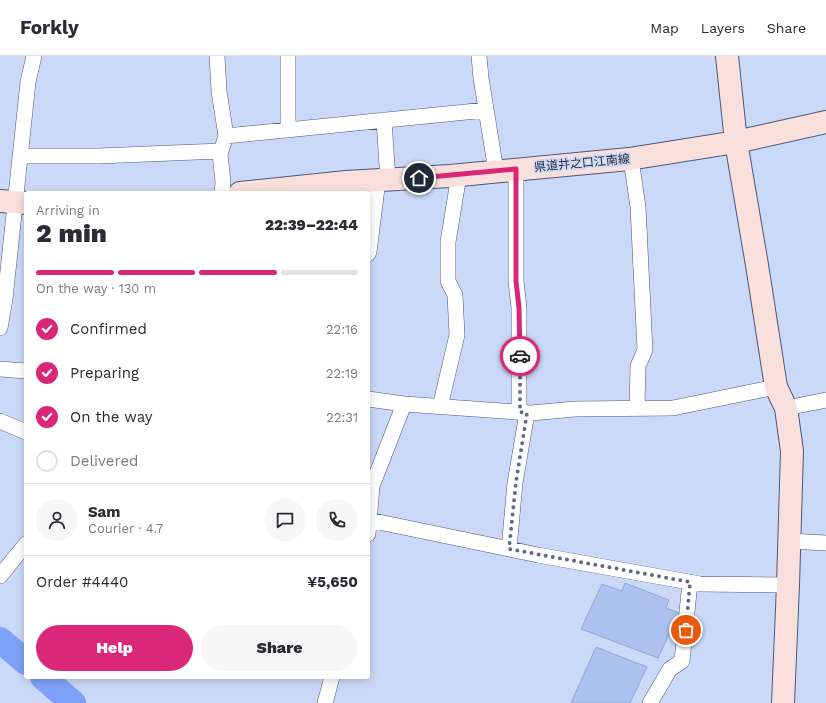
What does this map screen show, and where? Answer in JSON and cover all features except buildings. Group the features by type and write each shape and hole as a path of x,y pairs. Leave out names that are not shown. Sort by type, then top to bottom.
{"street":[{"path":"0,328 5,299 14,202 28,82 34,56"},
{"path":"217,56 219,91 226,136 220,154 223,182 222,191"},
{"path":"288,56 288,129"},
{"path":"479,56 486,110 506,170 519,308 523,412 509,549"},
{"path":"727,56 736,142 776,387 786,408 792,451 790,541 782,703"},
{"path":"226,136 486,110"},
{"path":"370,247 383,180 384,120"},
{"name":"県道井之口江南線","path":"260,191 338,183 459,175 631,159 736,142 826,122"},
{"path":"20,156 98,156 221,151"},
{"path":"631,159 638,207 645,350 638,366 637,408"},
{"path":"440,407 457,335 455,295 448,281 448,242 459,175"},
{"path":"0,369 24,371"},
{"path":"370,398 404,404 523,412 576,409 673,408 776,387"},
{"path":"786,408 826,400"},
{"path":"370,506 372,486 404,404"},
{"path":"0,421 24,431"},
{"path":"370,527 509,549 700,584 788,585"},
{"path":"790,541 826,543"},
{"path":"0,576 24,546"},
{"path":"650,703 670,669 682,661 690,582"},
{"path":"325,703 331,679"}],"waterway":[{"path":"0,640 24,660"},
{"path":"45,679 73,703"}],"way so far":[{"path":"520,356 520,412 527,413 516,482 509,549 690,582 686,630"}],"route":[{"path":"419,178 516,169 516,281 519,308 520,356"}]}
